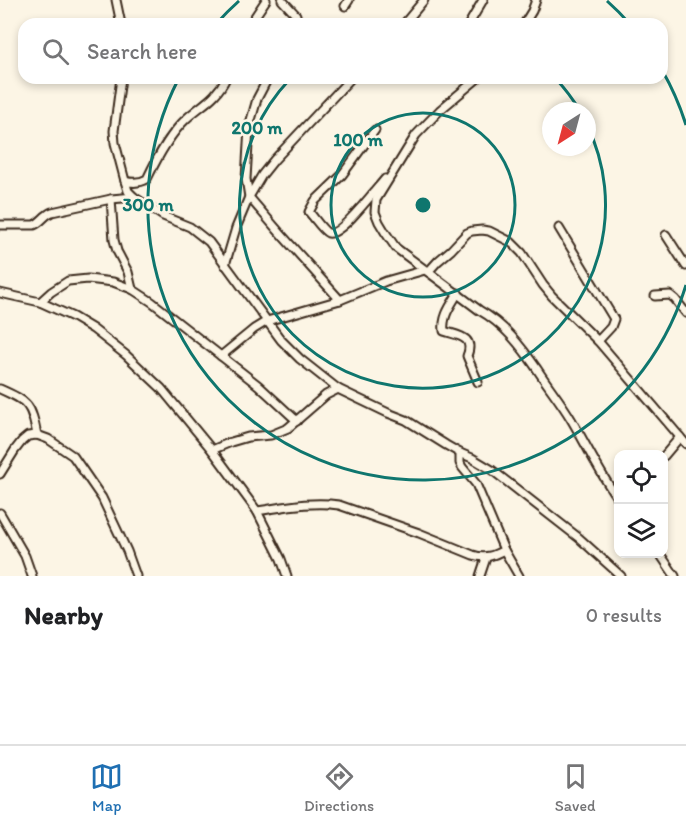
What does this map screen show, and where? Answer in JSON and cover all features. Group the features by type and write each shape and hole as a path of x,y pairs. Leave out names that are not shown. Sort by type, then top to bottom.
{"street":[{"path":"117,0 120,18"},
{"path":"254,18 266,0"},
{"path":"282,0 296,18"},
{"path":"409,18 424,0"},
{"path":"472,18 483,0"},
{"path":"528,18 536,0"},
{"path":"120,84 114,131 115,142 128,190 134,197 163,216 190,227 201,235 281,340 338,389 379,410 406,420 506,480 579,538 621,576"},
{"path":"125,181 143,182 147,179 178,127 212,98 222,84"},
{"path":"265,84 257,99 249,127 246,179 249,197 340,300"},
{"path":"225,265 236,228 249,197 262,175 345,84"},
{"path":"471,84 416,135 376,200 375,212 396,248 500,324 528,357 571,419 614,493"},
{"path":"375,130 342,175 315,201 309,212 326,233 331,234 338,231 393,171"},
{"path":"0,225 34,225 49,213 111,199 134,197"},
{"path":"111,199 114,240 128,272 132,289"},
{"path":"559,228 614,319 612,327 598,341"},
{"path":"221,356 254,328 267,321 340,300 386,281 426,271 467,233 477,230 489,231 516,246 552,296 598,341 686,444"},
{"path":"666,235 686,266"},
{"path":"40,302 68,281 88,279 113,282 132,289 258,385 297,422"},
{"path":"0,293 40,302 73,317 93,329 126,355 161,388 212,450 257,511 287,576"},
{"path":"458,293 444,317 444,331 463,337 469,343 466,356 478,382"},
{"path":"655,296 670,295 686,313"},
{"path":"0,389 21,398 29,405 37,435"},
{"path":"212,450 231,442 249,437 271,435 288,428 322,398 338,389"},
{"path":"0,474 22,441 28,436 37,435 61,447 73,456 102,498 136,576"},
{"path":"668,450 680,437"},
{"path":"460,453 462,467 476,484 504,550 519,576"},
{"path":"257,511 305,504 339,505 473,555 486,558 504,550"},
{"path":"0,513 25,556 32,576"},
{"path":"480,576 486,558"},
{"path":"663,558 675,576"}]}
